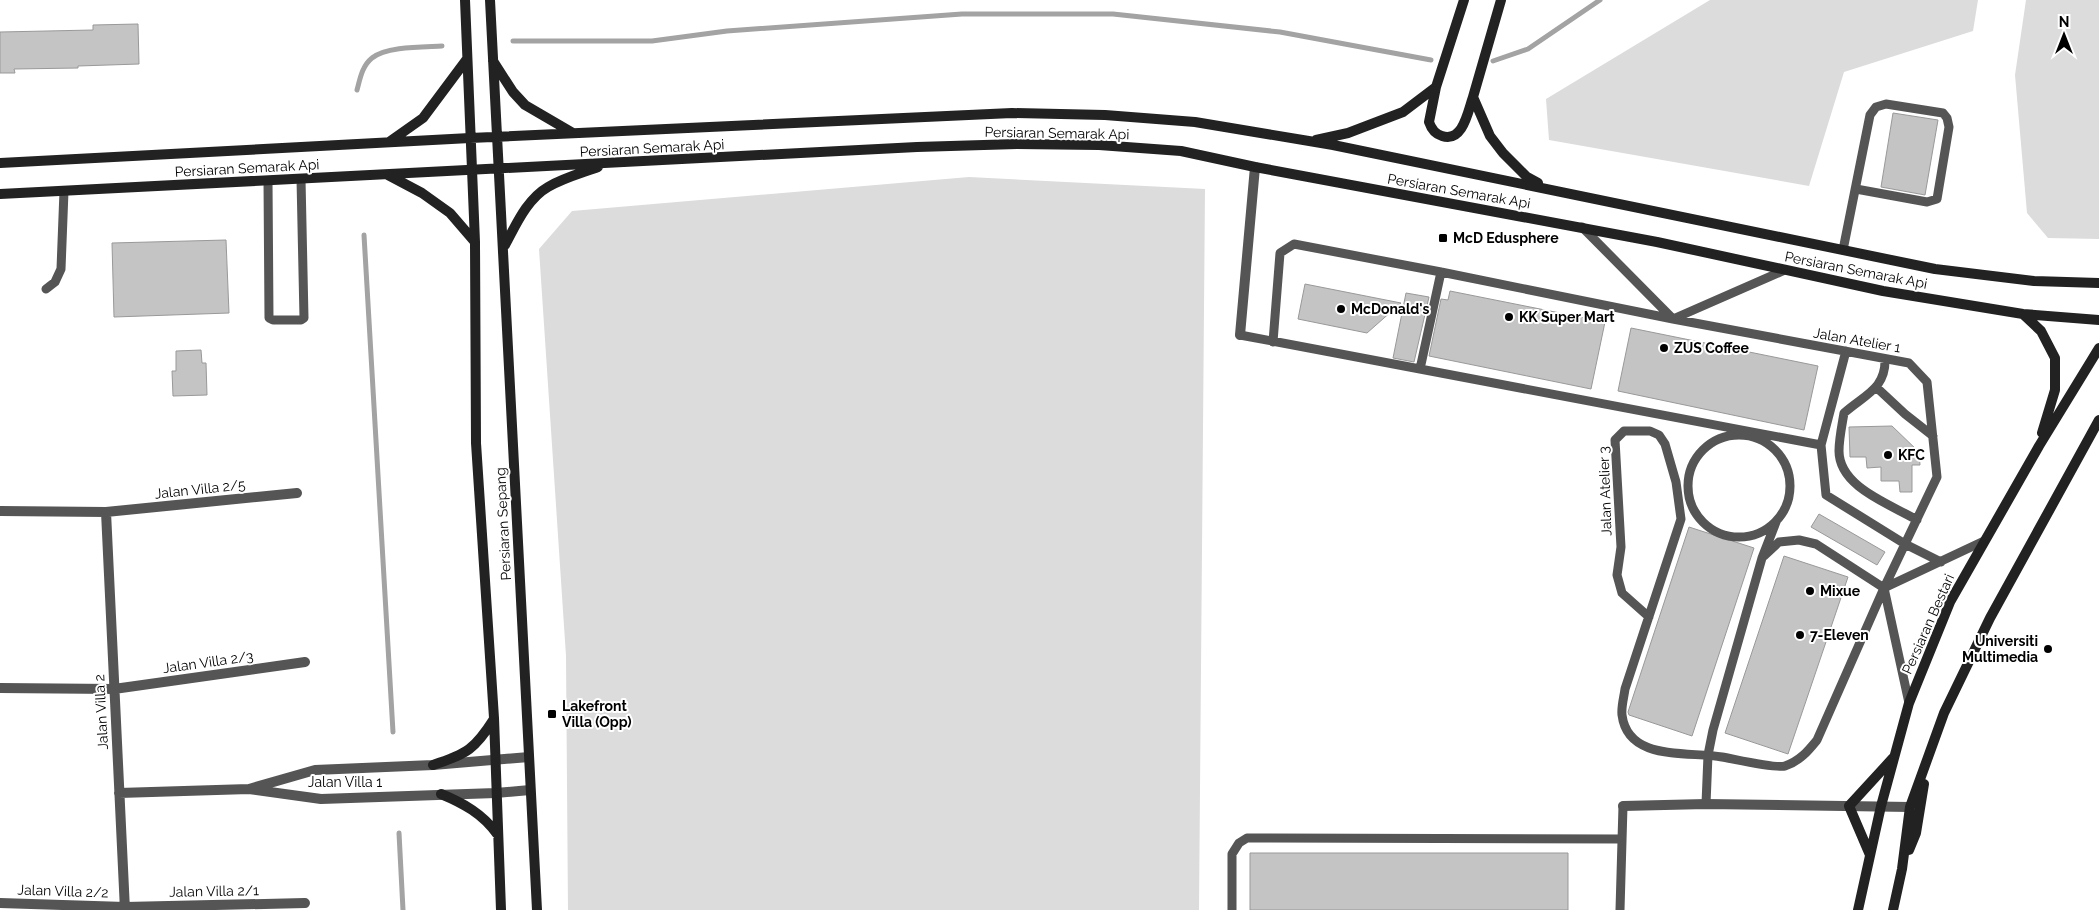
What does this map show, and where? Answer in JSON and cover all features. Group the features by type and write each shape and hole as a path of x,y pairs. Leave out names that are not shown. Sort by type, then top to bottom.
{"main road":[{"name":"Persiaran Sepang","path":"465,0 475,242 476,443 494,718 501,910"},
{"name":"Persiaran Sepang","path":"490,0 504,247 536,910"},
{"path":"1464,0 1436,87 1429,122 1436,134 1444,137 1451,137 1459,132 1473,97 1500,0"},
{"path":"388,143 423,118 467,59"},
{"path":"493,60 512,92 524,105 574,134"},
{"path":"1310,142 1348,133 1403,112 1436,87"},
{"path":"1473,97 1490,136 1503,153 1527,177 1545,188"},
{"name":"Persiaran Semarak Api","path":"0,164 470,138 1012,113 1105,115 1195,122 1310,142 1545,188 1935,269 2034,280 2099,283"},
{"name":"Persiaran Semarak Api","path":"0,194 917,147 1026,144 1099,145 1181,151 1255,168 1582,227 1892,292 2023,314 2099,320"},
{"path":"504,247 529,204 548,186 606,164"},
{"path":"386,174 422,193 450,213 475,242"},
{"path":"2023,314 2041,331 2055,358 2055,390 2039,446"},
{"name":"Persiaran Bestari","path":"1858,910 1881,806 1908,703 1950,602 2039,446 2099,348"},
{"path":"1893,910 1902,869 1910,807 1944,712 1990,618 2099,420"},
{"path":"433,765 457,757 473,748 482,738 494,718"},
{"path":"1902,869 1916,833 1923,786 1934,742"},
{"path":"1870,855 1849,806 1894,757"},
{"path":"441,794 457,800 478,814 497,834"}],"street":[{"path":"1240,335 1255,168"},
{"name":"Jalan Villa 2/5","path":"0,511 106,512 297,493"},
{"name":"Jalan Villa 2","path":"106,512 125,908"},
{"name":"Jalan Villa 2/3","path":"0,688 114,689 305,662"},
{"name":"Jalan Villa 1","path":"249,789 315,770 433,765 529,757"},
{"name":"Jalan Villa 1","path":"119,793 249,789 321,798 496,793 530,790"},
{"path":"1623,806 1706,804 1910,807"},
{"name":"Jalan Villa 2/2","path":"0,903 125,908"},
{"name":"Jalan Villa 2/1","path":"125,908 305,903"}],"lane":[{"path":"1843,250 1870,115 1876,106 1886,104 1943,113 1947,118 1949,126 1937,200 1927,202 1856,189"},
{"path":"268,181 269,318 273,320 302,320 304,318 302,179"},
{"path":"46,289 55,282 60,269 64,191"},
{"path":"1582,227 1673,320 1784,270"},
{"name":"Jalan Atelier 1","path":"1273,342 1280,253 1294,244 1673,320 1909,363 1927,382 1937,477 1884,588 1817,740 1801,759 1783,767"},
{"path":"1420,369 1441,272"},
{"path":"1240,335 1822,445"},
{"path":"1846,352 1822,445 1826,495 1905,544 1941,562"},
{"path":"1885,359 1885,373 1876,387 1844,413 1839,452 1843,472 1855,485 1917,520"},
{"path":"1876,387 1905,414 1933,436"},
{"name":"Jalan Atelier 3","path":"1648,617 1622,593 1618,575 1621,547 1615,440 1624,430 1650,431 1660,435 1665,444 1676,482 1681,518 1625,689 1622,715 1628,732 1642,746 1675,755 1708,755 1783,767"},
{"path":"1706,804 1708,755 1762,558 1776,522 1786,508 1790,493 1790,476 1784,461 1774,448 1760,439 1744,435 1728,436 1712,442 1699,454 1690,469 1687,486 1691,504 1700,519 1713,530 1730,537 1747,537 1763,532 1776,522"},
{"path":"1762,558 1779,542 1799,540 1816,544 1884,588 1908,703"},
{"path":"1884,588 1984,541"},
{"path":"1620,910 1623,806"},
{"path":"1232,910 1232,854 1238,843 1247,838 1622,840"}],"shaded area":[{"path":"1710,0 1978,0 1973,31 1844,72 1809,186 1549,140 1546,99"},
{"path":"2026,0 2099,0 2099,239 2048,238 2027,213 2015,75"},
{"path":"969,177 1205,189 1199,910 568,910 566,656 539,249 572,211"}],"building":[{"path":"138,24 139,64 78,66 78,68 14,69 15,73 0,73 0,32 93,30 93,25"},
{"path":"1893,113 1938,120 1925,195 1881,187"},
{"path":"226,240 229,313 114,317 112,243"},
{"name":"McDonald's","path":"1305,284 1401,303 1367,333 1298,319"},
{"path":"1450,291 1605,322 1591,389 1429,356 1441,299 1448,300"},
{"path":"1406,293 1429,297 1414,362 1393,358"},
{"path":"1631,328 1818,366 1804,430 1618,391"},
{"path":"201,350 202,363 206,363 207,395 173,396 172,371 176,371 176,351"},
{"path":"1892,426 1919,452 1920,465 1912,465 1912,492 1900,492 1899,481 1881,481 1881,467 1867,468 1866,457 1850,457 1849,427"},
{"path":"1819,514 1885,552 1877,565 1811,527"},
{"path":"1689,527 1754,548 1692,736 1629,715 1628,712"},
{"path":"1784,556 1848,577 1788,754 1725,733"},
{"path":"1250,853 1568,853 1568,910 1250,910"}],"waterway":[{"path":"1493,61 1528,49 1600,0"},
{"path":"513,41 652,41 727,31 962,14 1113,14 1280,32 1431,60"},
{"path":"357,90 366,65 378,54 396,49 442,46"},
{"path":"364,235 393,732"},
{"path":"399,833 403,910"}],"place":[{"name":"McD Edusphere","path":"1443,238"},
{"name":"McDonald's","path":"1341,309"},
{"name":"KK Super Mart","path":"1509,317"},
{"name":"ZUS Coffee","path":"1664,348"},
{"name":"KFC","path":"1888,455"},
{"name":"Mixue","path":"1810,591"},
{"name":"7-Eleven","path":"1800,635"},
{"name":"Universiti Multimedia","path":"2048,649"},
{"name":"Lakefront Villa (Opp)","path":"552,714"}]}
